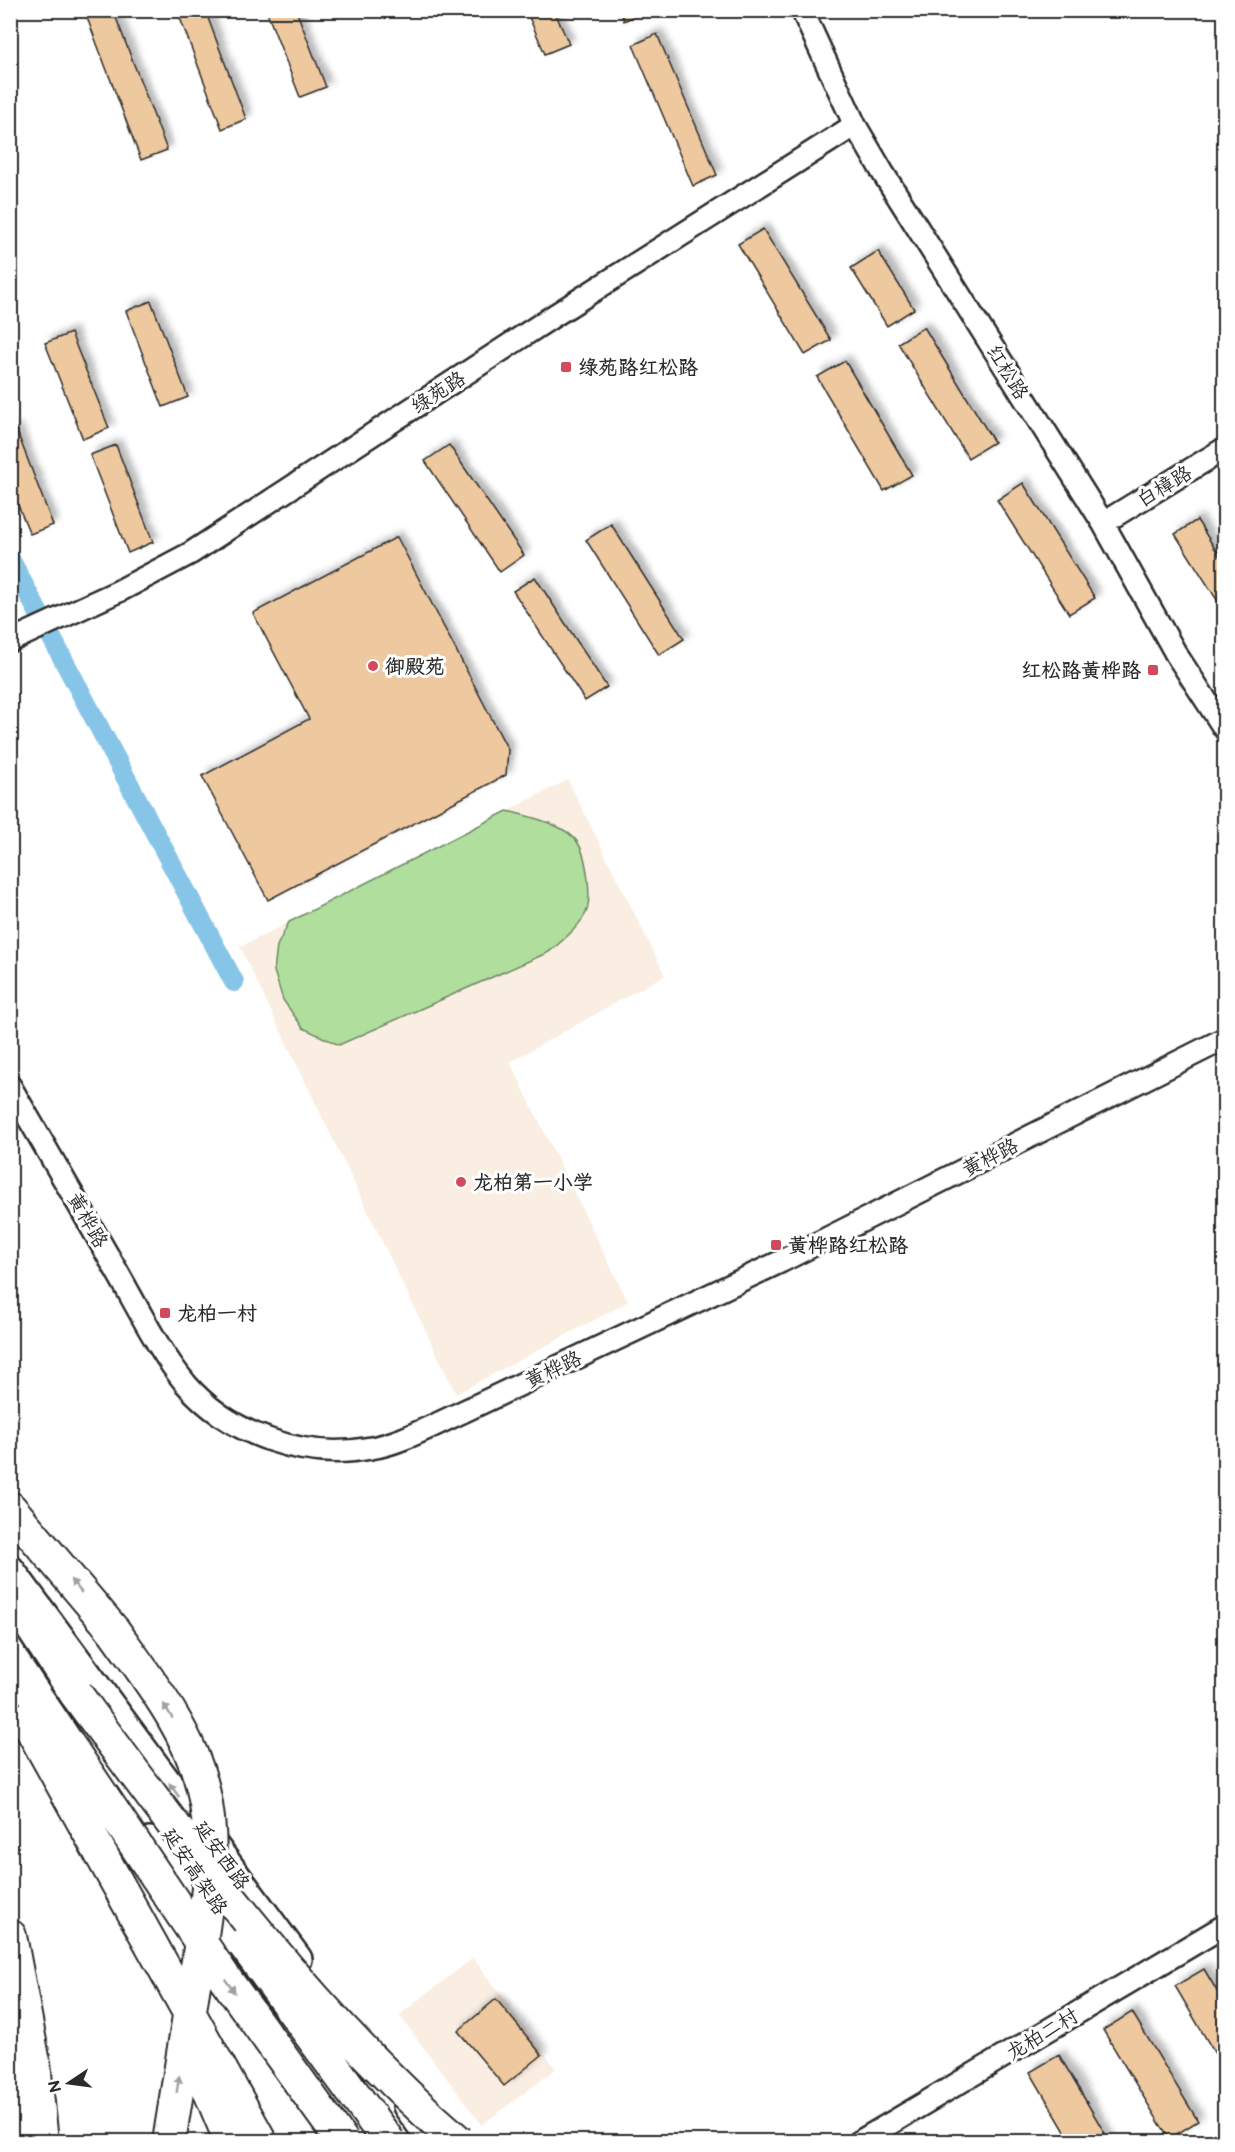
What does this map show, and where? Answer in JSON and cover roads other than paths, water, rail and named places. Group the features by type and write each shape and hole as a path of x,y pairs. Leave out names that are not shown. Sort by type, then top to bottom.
{"highway":[{"path":"10,1508 114,1631 148,1678 182,1735 203,1788 211,1839 208,1896 169,2142"},
{"name":"延安高架路","path":"10,1594 253,1957 389,2142"},
{"name":"延安高架路","path":"10,1660 224,1977 343,2142"},
{"path":"76,1694 180,1835 286,1965 345,2031 459,2142"},
{"path":"18,1706 172,2001 231,2142"},
{"path":"18,1706 261,2142"},
{"path":"10,1936 34,2063 42,2142"}],"main road":[{"name":"延安西路","path":"10,1569 433,2142"},
{"path":"10,1660 382,2142"},
{"path":"10,2081 20,2142"}],"street":[{"name":"红松路","path":"802,10 855,125 1103,523 1176,654 1224,728"},
{"name":"绿苑路","path":"14,639 152,575 191,553 542,324 855,125"},
{"name":"白樟路","path":"1103,523 1224,449"},
{"name":"黄桦路","path":"10,1086 148,1324 185,1382 208,1407 242,1427 305,1450 340,1452 372,1448 400,1440 450,1418 782,1261 1224,1039"},
{"name":"龙柏二村","path":"859,2142 1224,1926"}],"waterway":[{"path":"10,559 234,982"}],"place":[{"name":"绿苑路红松路","path":"566,367"},
{"name":"御殿苑","path":"373,666"},
{"name":"红松路黄桦路","path":"1153,670"},
{"name":"龙柏第一小学","path":"461,1182"},
{"name":"黄桦路红松路","path":"776,1245"},
{"name":"龙柏一村","path":"165,1313"}]}
